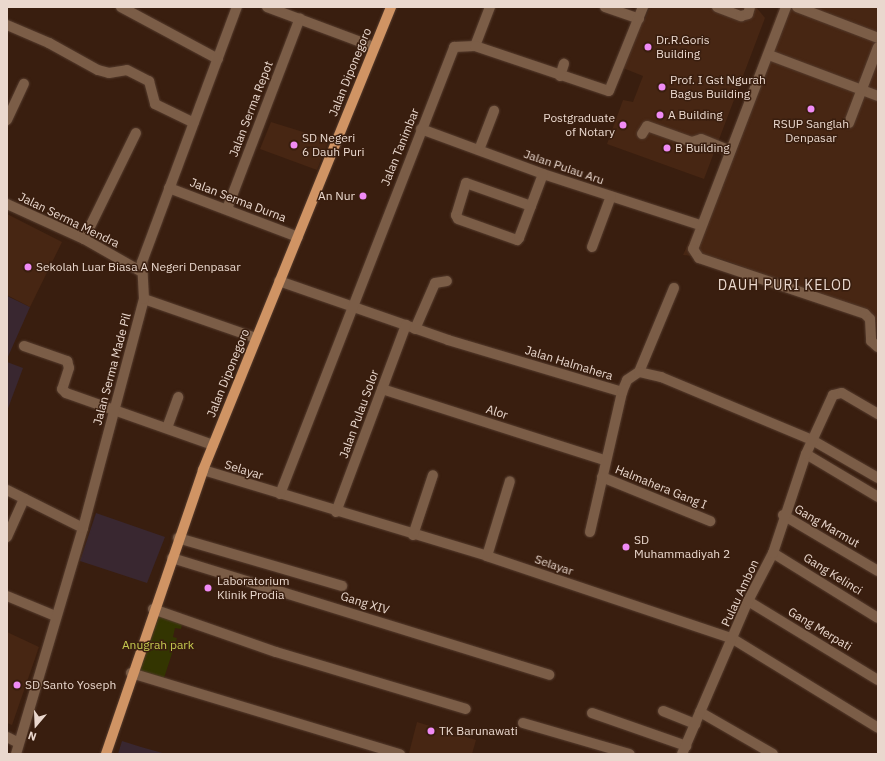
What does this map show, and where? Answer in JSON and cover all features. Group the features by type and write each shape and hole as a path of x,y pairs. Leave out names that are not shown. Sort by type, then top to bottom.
{"main road":[{"name":"Jalan Diponegoro","path":"106,754 130,673 203,470 391,7"}],"street":[{"path":"120,7 218,59"},
{"name":"Jalan Serma Made Pil","path":"16,754 17,742 83,528 144,299 140,271 169,188 237,7"},
{"path":"267,7 300,18 374,47"},
{"path":"475,46 490,7"},
{"path":"605,7 639,19"},
{"name":"Jalan Tanimbar","path":"280,494 352,305 454,47 475,46 608,91 644,7"},
{"path":"717,7 741,16 748,14 750,7"},
{"path":"786,7 769,55 700,225 693,249 699,258 864,314 870,319 871,341 878,347"},
{"path":"797,7 878,38"},
{"name":"Jalan Serma Repot","path":"227,209 300,18"},
{"path":"7,25 49,42 98,70 109,73 127,70 149,81 155,104 194,123"},
{"path":"849,123 878,47"},
{"path":"769,55 878,96"},
{"path":"560,76 564,64"},
{"path":"7,120 24,84"},
{"path":"479,150 494,111"},
{"path":"642,134 647,126 692,142 701,139 730,151"},
{"name":"Jalan Pulau Aru","path":"421,129 543,174 700,225"},
{"path":"84,239 136,133"},
{"path":"531,206 466,183 456,215 458,219 517,240 531,206 543,174"},
{"name":"Jalan Serma Durna","path":"169,188 298,237"},
{"path":"592,247 611,196"},
{"name":"Jalan Serma Mendra","path":"7,204 84,239 140,271"},
{"name":"Jalan Halmahera","path":"279,281 352,305 410,327 622,392 627,380 639,372"},
{"name":"Jalan Pulau Solor","path":"336,512 382,389 410,327 435,283 447,281"},
{"path":"674,288 639,372 812,440 878,478"},
{"path":"144,299 256,338"},
{"path":"24,346 67,361 70,368 62,389 66,393 213,445"},
{"name":"Alor","path":"382,389 606,460"},
{"path":"590,532 622,392"},
{"name":"Pulau Ambon","path":"684,750 733,639 748,601 773,553 783,515 806,454 837,392 878,414"},
{"path":"167,428 178,397"},
{"path":"806,454 878,497"},
{"name":"Selayar","path":"203,470 336,512 487,556 733,639 878,728"},
{"path":"413,535 433,475"},
{"name":"Halmahera Gang I","path":"602,477 710,521"},
{"path":"487,556 510,481"},
{"path":"7,490 83,528"},
{"path":"7,537 24,499"},
{"name":"Gang Marmut","path":"783,515 878,571"},
{"name":"Gang XIV","path":"178,538 342,586"},
{"name":"Gang Kelinci","path":"773,553 878,618"},
{"name":"Gang XIV","path":"172,558 549,675"},
{"path":"7,596 55,616"},
{"name":"Gang Merpati","path":"748,601 878,680"},
{"path":"153,609 276,652 466,709"},
{"path":"130,673 400,754"},
{"path":"663,711 695,724"},
{"path":"700,712 773,754"},
{"path":"592,713 684,750"},
{"path":"523,723 630,754"},
{"path":"7,737 17,742"}],"shaded area":[{"path":"650,7 756,7 765,18 704,179 607,144 623,100 633,102 643,76 623,68 640,21 644,21"},
{"name":"RSUP Sanglah Denpasar","path":"779,7 878,7 878,334 875,317 722,259 683,255 715,184"},
{"name":"SD Negeri 6 Dauh Puri","path":"271,122 329,140 317,170 260,149"},
{"name":"Sekolah Luar Biasa A Negeri Denpasar","path":"7,214 62,242 30,307 7,295"},
{"path":"7,296 30,307 7,359"},
{"path":"7,362 23,368 7,411"},
{"path":"96,513 165,537 147,583 80,561"},
{"name":"SD Santo Yoseph","path":"7,632 39,647 12,725 7,723"},
{"name":"TK Barunawati","path":"417,722 476,740 472,754 409,753"},
{"path":"122,741 141,747 166,754 118,754"}],"green space":[{"name":"Anugrah park","path":"155,604 184,615 181,629 175,628 173,637 177,638 164,678 134,669"}],"place":[{"name":"Dr.R.Goris Building","path":"648,47"},
{"name":"Prof. I Gst Ngurah Bagus Building","path":"662,87"},
{"name":"RSUP Sanglah Denpasar","path":"811,109"},
{"name":"A Building","path":"660,115"},
{"name":"Postgraduate of Notary","path":"623,125"},
{"name":"SD Negeri 6 Dauh Puri","path":"294,145"},
{"name":"B Building","path":"667,148"},
{"name":"An Nur","path":"363,196"},
{"name":"Sekolah Luar Biasa A Negeri Denpasar","path":"28,267"},
{"name":"SD Muhammadiyah 2","path":"626,547"},
{"name":"Laboratorium Klinik Prodia","path":"208,588"},
{"name":"SD Santo Yoseph","path":"17,685"},
{"name":"TK Barunawati","path":"431,731"}],"district":[{"name":"DAUH PURI KELOD","path":"785,285"}]}
